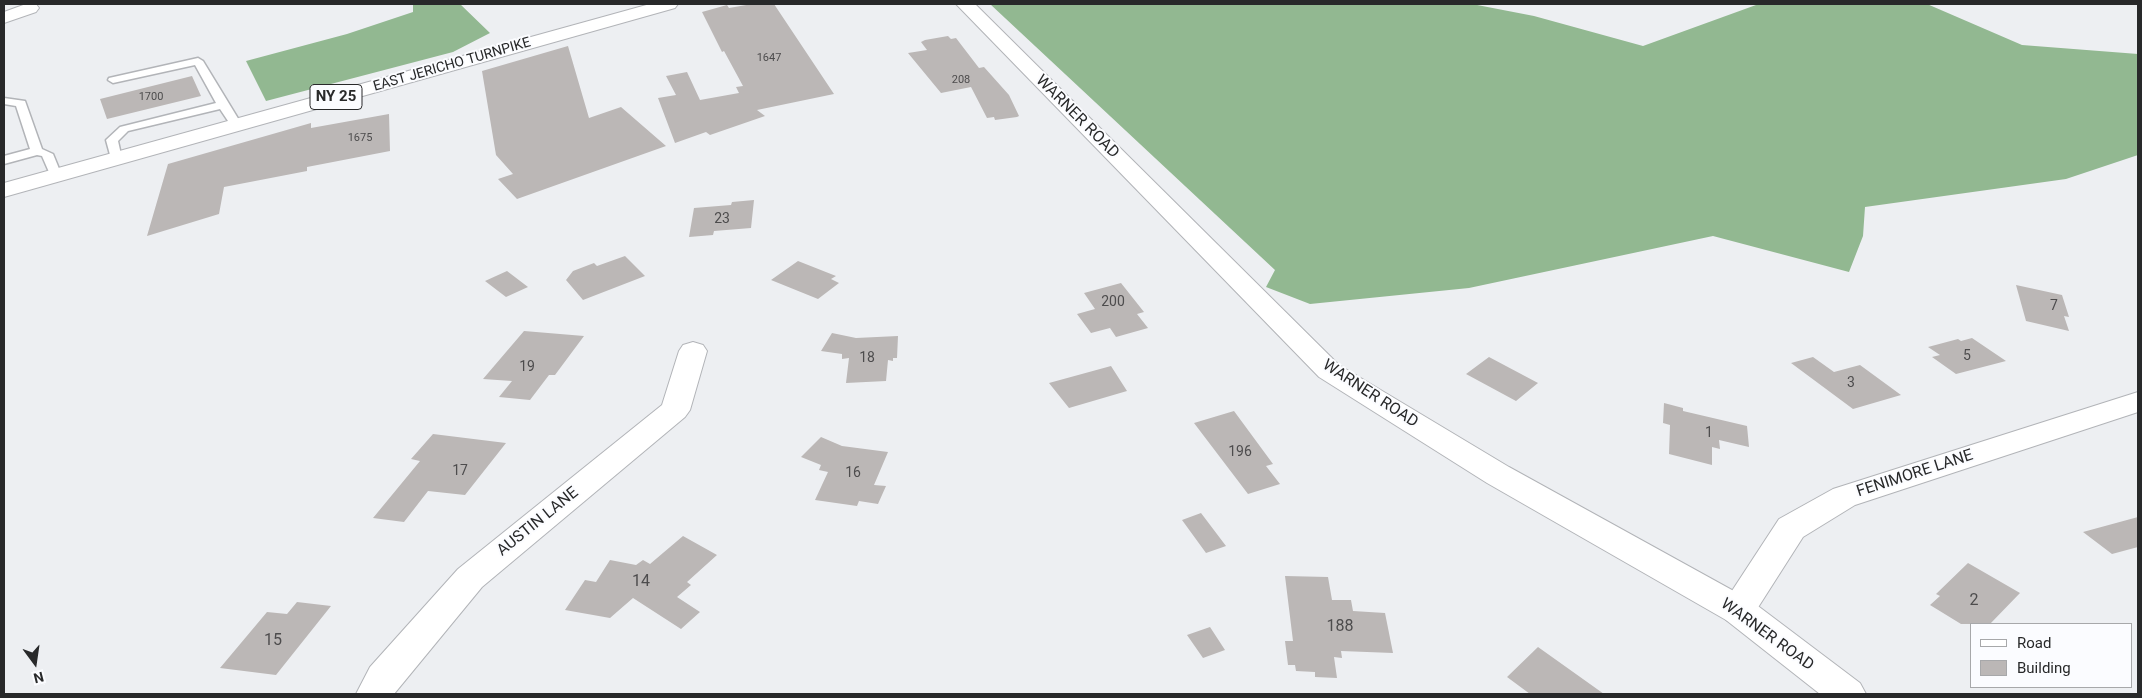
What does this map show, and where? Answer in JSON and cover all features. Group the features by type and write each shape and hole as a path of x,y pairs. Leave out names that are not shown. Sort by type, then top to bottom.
{"street":[{"name":"EAST JERICHO TURNPIKE","path":"4,190 669,4"},
{"name":"WARNER ROAD","path":"965,4 1329,371 1498,475 1738,610 1847,694"},
{"path":"4,18 30,8"},
{"name":"AUSTIN LANE","path":"375,694 383,678 470,578 675,410 693,351"},
{"name":"FENIMORE LANE","path":"1738,610 1791,528 1844,497 2138,402"}],"lane":[{"path":"113,80 198,61 236,126"},
{"path":"4,101 21,103 37,151"},
{"path":"116,159 112,140 124,129 223,104"},
{"path":"4,160 37,151 47,154 56,176"}],"green space":[{"path":"413,4 460,4 490,33 453,52 266,101 246,61 347,34 413,12"},
{"path":"990,4 1472,4 1534,16 1643,46 1756,5 1927,4 2022,45 2138,54 2138,155 2066,179 1865,207 1863,236 1849,272 1713,236 1469,288 1310,304 1266,287 1275,270"}],"building":[{"path":"752,4 774,4 834,94 757,110 765,116 710,135 706,132 675,143 658,98 676,95 666,76 687,72 700,100 739,93 736,87 743,86 724,51 722,52 702,12 727,5 729,8"},
{"path":"948,36 951,39 956,38 979,68 984,67 1009,95 1019,116 995,120 994,117 987,118 971,87 941,93 908,53 927,50 921,42 925,40"},
{"path":"568,46 589,118 621,107 666,146 517,199 498,179 513,174 496,155 482,71"},
{"path":"192,76 201,96 107,119 100,99"},
{"path":"389,114 390,151 307,167 307,171 224,187 219,214 147,236 168,164 311,123 311,128"},
{"path":"754,200 751,228 714,231 713,235 689,237 694,208 731,205 732,202"},
{"path":"625,256 645,276 583,300 566,280 573,271 594,263 597,266"},
{"path":"798,261 836,276 831,279 839,283 818,299 771,280"},
{"path":"507,271 528,287 506,297 485,281"},
{"path":"1121,283 1144,312 1137,314 1148,328 1116,337 1110,328 1091,333 1077,314 1095,309 1084,293"},
{"path":"2016,285 2062,295 2069,317 2064,316 2069,331 2026,321"},
{"path":"524,331 584,336 555,375 549,375 530,400 499,397 512,381 483,379"},
{"path":"832,333 856,338 898,336 897,358 893,358 893,361 888,360 886,381 846,383 849,358 842,359 842,354 821,351"},
{"path":"1972,338 2006,361 1956,374 1932,357 1940,355 1928,347 1958,339 1961,341"},
{"path":"1489,357 1538,383 1516,401 1466,374"},
{"path":"1813,357 1834,372 1860,365 1901,395 1853,409 1791,363"},
{"path":"1111,366 1127,391 1069,408 1049,383"},
{"path":"1664,403 1683,408 1683,411 1747,426 1749,447 1719,440 1720,449 1712,447 1712,465 1669,454 1670,425 1663,423"},
{"path":"1234,411 1273,464 1266,466 1280,484 1248,494 1194,423"},
{"path":"433,434 506,443 465,495 428,491 404,522 373,518 420,461 411,459"},
{"path":"821,437 842,446 888,452 874,485 886,486 878,504 859,501 857,506 815,500 828,472 819,470 821,465 801,457"},
{"path":"1201,513 1226,546 1206,553 1182,520"},
{"path":"2138,517 2138,547 2112,554 2083,532"},
{"path":"683,536 717,555 687,582 691,585 677,597 700,612 681,629 633,598 610,618 565,610 585,580 596,582 610,560 636,565 643,560 650,564"},
{"path":"1968,563 2020,593 1991,623 1970,624 1961,624 1930,605 1940,596 1936,594"},
{"path":"1285,576 1328,577 1332,600 1351,600 1353,611 1385,613 1393,653 1341,651 1342,658 1334,657 1337,678 1315,677 1315,672 1296,671 1295,665 1288,665 1285,641 1293,641"},
{"path":"297,602 331,606 276,675 220,668 267,612 287,614"},
{"path":"1210,627 1225,650 1203,658 1187,635"},
{"path":"1538,647 1604,694 1530,694 1507,677"}]}
